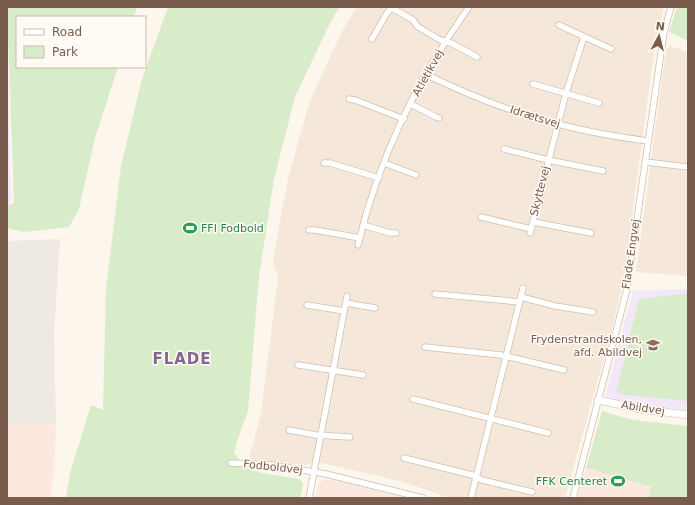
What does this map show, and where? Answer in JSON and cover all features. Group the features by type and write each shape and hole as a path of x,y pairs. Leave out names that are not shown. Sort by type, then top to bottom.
{"street":[{"name":"Atletikvej","path":"358,245 363,225 384,163 404,119 427,74 469,7"},
{"name":"Flade Engvej","path":"573,498 627,289 664,32 671,7"},
{"name":"Atletikvej","path":"372,39 387,13 392,8 413,20 417,26 440,40 451,43 477,57"},
{"path":"560,25 611,50"},
{"name":"Skyttevej","path":"481,217 530,231 566,94 584,37"},
{"name":"Idrætsvej","path":"427,74 494,104 558,124 648,141"},
{"path":"534,84 599,103"},
{"path":"349,99 404,119"},
{"name":"Atletikvej","path":"411,104 439,118"},
{"name":"Skyttevej","path":"504,149 603,171"},
{"path":"645,162 688,166"},
{"path":"324,163 330,163 379,178"},
{"path":"384,163 416,175"},
{"name":"Skyttevej","path":"533,222 591,233"},
{"path":"363,225 390,234 396,233"},
{"path":"309,230 360,238"},
{"path":"470,498 523,288"},
{"path":"434,294 521,300 593,312"},
{"path":"309,498 347,296"},
{"path":"346,303 375,308"},
{"path":"307,305 344,311"},
{"path":"426,347 507,356 564,370"},
{"path":"298,365 363,375"},
{"path":"413,400 548,433"},
{"name":"Abildvej","path":"598,400 640,410 688,415"},
{"path":"289,430 350,438"},
{"path":"404,458 476,477 482,480 532,492"},
{"name":"Fodboldvej","path":"231,463 273,465 314,472 422,498"}],"shaded area":[{"path":"7,7 11,203 7,204"},
{"path":"357,7 664,7 655,45 623,283 612,329 565,498 449,498 404,482 322,463 303,465 249,459 261,413 278,278 273,261 287,183 309,103 342,31"},
{"path":"670,46 688,52 688,276 636,272 666,49"},
{"path":"60,239 54,335 56,424 7,425 7,241"},
{"name":"Frydenstrandskolen, afd. Abildvej","path":"688,289 688,410 632,405 605,398 633,291"},
{"path":"56,424 54,471 50,498 7,498 7,425"},
{"path":"586,468 651,487 648,498 578,498"},
{"path":"325,479 340,481 406,498 315,498 318,484"}],"green space":[{"path":"7,7 137,7 134,16 16,16 16,68 118,68 95,138 79,209 69,227 24,232 7,228 7,205 14,203"},
{"name":"FFI Fodbold","path":"168,7 340,7 331,21 295,97 274,179 259,276 248,411 234,453 244,466 254,471 300,479 303,484 300,498 66,498 70,473 91,405 103,410 106,289 121,166 146,68"},
{"path":"677,7 688,7 688,41 669,32"},
{"name":"Frydenstrandskolen, afd. Abildvej","path":"688,293 688,401 625,395 616,392 639,299"},
{"path":"602,411 633,420 688,426 688,498 648,498 651,487 586,468"}],"place":[{"name":"FFI Fodbold","path":"190,228"},
{"name":"Frydenstrandskolen, afd. Abildvej","path":"653,345"},
{"name":"FFK Centeret","path":"618,481"}],"district":[{"name":"FLADE","path":"182,359"}]}
